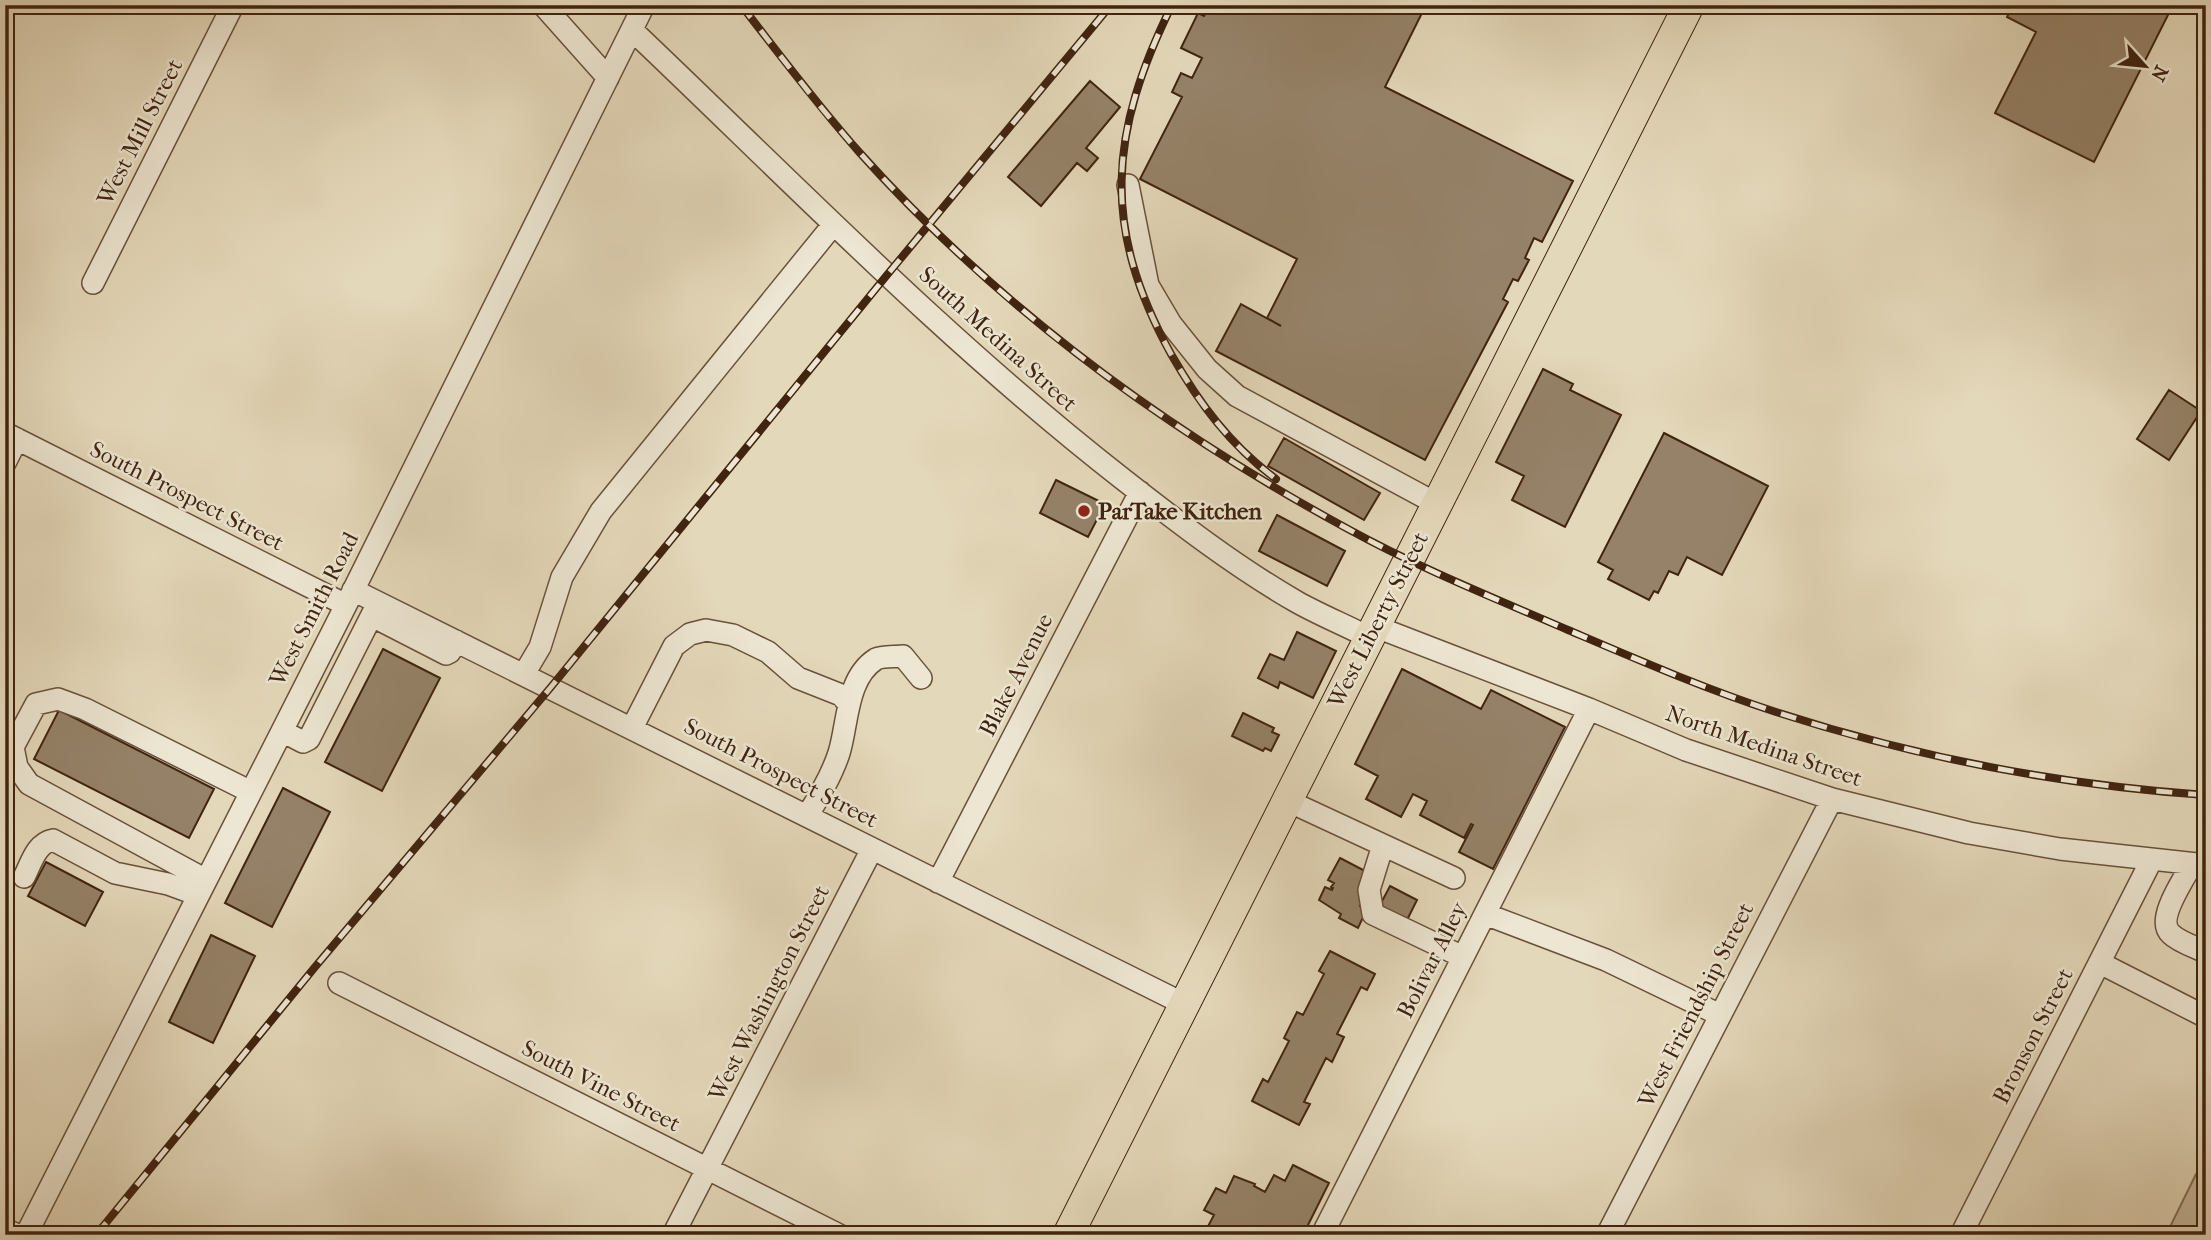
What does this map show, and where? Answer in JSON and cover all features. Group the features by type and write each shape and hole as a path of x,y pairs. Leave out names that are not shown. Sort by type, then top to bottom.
{"highway":[{"name":"West Liberty Street","path":"1068,1235 1689,5"}],"street":[{"name":"West Mill Street","path":"93,283 233,5"},
{"path":"543,5 608,78"},
{"name":"West Smith Road","path":"26,1235 350,598 644,5"},
{"name":"South Medina Street","path":"632,30 833,225 980,360 1074,441 1235,562 1297,602 1371,631"},
{"path":"1128,186 1148,285 1171,324 1207,369 1237,396 1437,504"},
{"path":"524,674 540,647 562,577 601,511 833,225"},
{"path":"5,463 11,436"},
{"name":"South Prospect Street","path":"11,436 350,598 456,641 1184,1004"},
{"name":"Blake Avenue","path":"938,882 1140,492"},
{"path":"282,731 303,742 309,739 375,609"},
{"path":"632,728 674,646 690,634 706,630 733,635 768,652 798,678 841,695 849,704"},
{"name":"North Medina Street","path":"1371,631 1589,709 1686,750 1832,799 1969,833 2060,849 2199,865"},
{"path":"807,816 820,796 839,754 849,704 864,671 877,658 903,656 921,678"},
{"path":"202,887 29,784 17,767 13,747 36,704 58,699 85,709 251,792"},
{"name":"Bolivar Alley","path":"1322,1235 1589,709"},
{"name":"West Friendship Street","path":"1607,1235 1832,799"},
{"path":"1286,800 1454,878"},
{"path":"24,877 38,849 44,842 53,840 115,873 168,884 202,887"},
{"path":"1383,845 1369,890 1373,914 1463,957"},
{"name":"West Washington Street","path":"673,1235 873,849"},
{"name":"Bronson Street","path":"1961,1235 2151,861"},
{"path":"2199,865 2166,913 2165,926 2171,935 2206,952"},
{"path":"1485,914 1606,960 1720,1015"},
{"path":"2100,963 2206,1017"},
{"name":"South Vine Street","path":"339,983 839,1235"},
{"path":"5,1229 17,1235"}],"shaded area":[{"path":"2196,1174 2206,1179 2206,1235 2166,1235"}],"building":[{"path":"1210,5 1426,5 1385,87 1573,181 1542,242 1534,238 1525,258 1529,260 1518,281 1513,279 1503,299 1508,302 1425,460 1216,351 1241,304 1281,326 1267,318 1297,259 1140,179 1182,97 1172,92 1181,73 1192,78 1202,58 1181,48 1198,13 1204,16"},
{"path":"2013,5 2173,5 2094,162 1995,113 2036,32 2007,17"},
{"path":"1090,81 1120,107 1086,148 1098,158 1087,171 1077,163 1041,206 1008,177"},
{"path":"1543,369 1573,384 1570,390 1621,415 1565,527 1512,500 1524,476 1496,462"},
{"path":"2169,390 2201,411 2169,460 2137,439"},
{"path":"1664,433 1768,486 1722,575 1687,557 1678,575 1669,571 1658,593 1654,591 1649,600 1608,579 1613,570 1598,562"},
{"path":"1284,438 1380,493 1364,520 1268,466"},
{"path":"1056,480 1105,504 1088,537 1040,513"},
{"path":"1277,515 1345,551 1327,586 1259,551"},
{"path":"1297,632 1336,651 1313,698 1280,682 1278,688 1258,678 1270,654 1284,660"},
{"path":"383,649 440,678 382,791 325,762"},
{"path":"1402,669 1481,709 1491,690 1565,727 1493,869 1459,852 1473,825 1471,824 1464,838 1420,815 1427,801 1413,794 1401,817 1366,799 1378,776 1355,764"},
{"path":"59,710 214,789 189,838 34,759"},
{"path":"1243,713 1274,728 1272,732 1279,735 1271,751 1265,748 1263,751 1232,736"},
{"path":"283,788 330,812 272,927 225,903"},
{"path":"1340,858 1367,872 1358,891 1365,895 1360,906 1367,909 1358,928 1339,918 1341,914 1319,900 1325,887 1332,890 1333,888 1331,887 1334,883 1328,880"},
{"path":"46,862 103,892 85,926 28,896"},
{"path":"1390,886 1417,900 1407,920 1380,905"},
{"path":"211,935 255,956 213,1043 169,1022"},
{"path":"1330,951 1375,974 1367,990 1361,987 1337,1034 1344,1037 1332,1062 1326,1058 1304,1102 1310,1104 1299,1125 1252,1101 1263,1079 1268,1082 1289,1041 1284,1038 1297,1012 1303,1015 1324,974 1319,971"},
{"path":"1293,1165 1329,1183 1303,1235 1211,1235 1205,1232 1214,1215 1204,1210 1216,1188 1226,1193 1234,1176 1255,1184 1254,1186 1265,1192 1274,1175 1285,1181"}],"railway":[{"path":"741,5 860,153 913,210 1028,314 1150,407 1280,491 1348,529 1429,570 1645,663 1776,712 1881,743 1988,767 2096,784 2206,795"},
{"path":"96,1235 315,967 551,687 1111,5"},
{"path":"1172,5 1135,96 1126,138 1122,180 1124,222 1133,264 1148,308 1171,354 1193,389 1230,437 1276,479"}],"place":[{"name":"ParTake Kitchen","path":"1084,511"}]}
